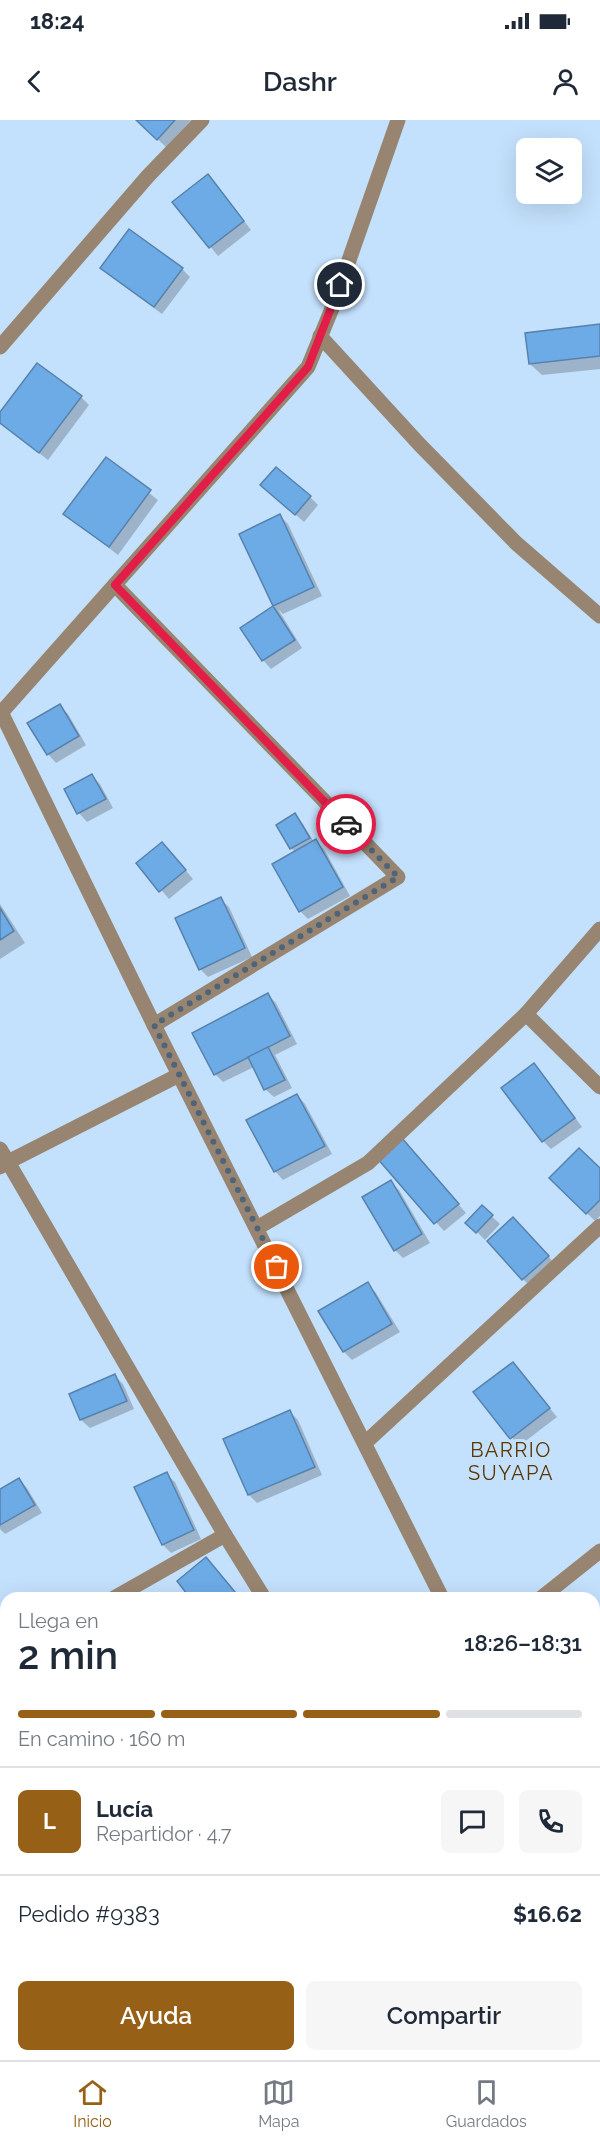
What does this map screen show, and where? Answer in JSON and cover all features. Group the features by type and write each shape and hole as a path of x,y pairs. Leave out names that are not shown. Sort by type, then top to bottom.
{"street":[{"path":"0,347 147,176 202,120"},
{"path":"398,120 308,367 0,712 154,1025 439,1592"},
{"path":"320,336 420,445 516,543 600,616"},
{"path":"115,585 398,877 154,1025"},
{"path":"257,1228 368,1163 526,1014 600,929"},
{"path":"526,1014 600,1087"},
{"path":"179,1075 3,1159 260,1592"},
{"path":"365,1443 600,1226"},
{"path":"125,1592 225,1535"},
{"path":"549,1592 600,1551"}],"building":[{"path":"136,120 175,120 157,140"},
{"path":"208,174 244,221 209,248 172,202"},
{"path":"129,229 183,268 154,307 100,268"},
{"path":"600,324 600,356 529,364 525,333"},
{"path":"37,363 82,396 39,453 0,423 0,412"},
{"path":"106,457 151,490 109,547 63,514"},
{"path":"276,467 311,496 295,515 260,485"},
{"path":"280,514 314,587 273,606 239,534"},
{"path":"273,606 295,640 262,661 240,628"},
{"path":"60,704 79,736 47,755 27,723"},
{"path":"92,774 106,799 77,814 64,789"},
{"path":"295,813 310,838 290,849 276,825"},
{"path":"316,839 343,887 299,912 272,864"},
{"path":"162,842 186,870 159,892 136,863"},
{"path":"221,897 245,948 199,970 175,918"},
{"path":"0,908 14,931 0,940"},
{"path":"268,993 290,1036 214,1075 192,1033"},
{"path":"268,1047 285,1080 264,1090 248,1057"},
{"path":"534,1063 575,1118 542,1142 501,1088"},
{"path":"297,1094 325,1146 274,1172 246,1120"},
{"path":"401,1137 459,1204 434,1224 377,1158"},
{"path":"579,1148 600,1168 600,1200 586,1214 549,1178"},
{"path":"391,1180 422,1234 394,1251 362,1197"},
{"path":"482,1205 493,1215 476,1233 465,1223"},
{"path":"513,1217 549,1256 522,1280 487,1241"},
{"path":"368,1282 392,1324 343,1352 318,1311"},
{"path":"513,1362 550,1408 510,1439 473,1392"},
{"path":"115,1374 127,1401 80,1420 69,1394"},
{"path":"290,1410 315,1467 248,1495 223,1439"},
{"path":"167,1472 194,1530 162,1545 134,1487"},
{"path":"19,1478 35,1505 0,1525 0,1489"},
{"path":"206,1557 235,1592 185,1592 177,1581"}],"way so far":[{"path":"277,1267 154,1025 398,877 346,824"}],"district":[{"name":"BARRIO SUYAPA","path":"511,1462"}],"route":[{"path":"340,285 308,367 115,585 346,824"}]}
